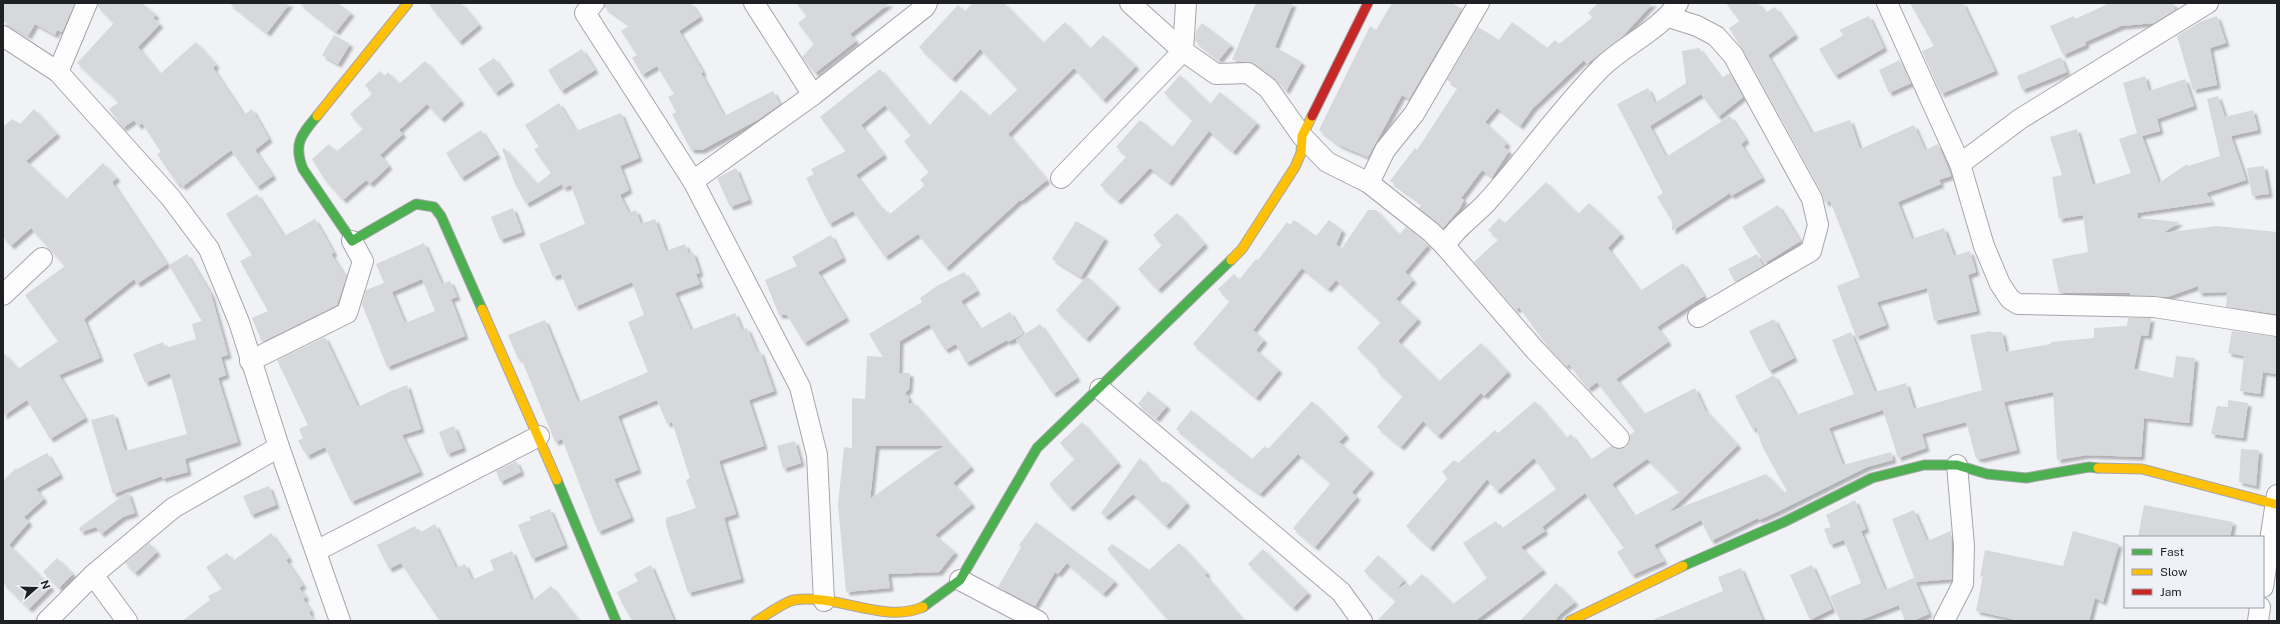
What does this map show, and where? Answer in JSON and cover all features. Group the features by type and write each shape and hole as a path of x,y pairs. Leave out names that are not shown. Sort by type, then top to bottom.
{"street":[{"path":"58,72 87,3"},
{"path":"250,361 347,313 363,261 352,241 303,168 298,157 300,136 408,3"},
{"path":"594,3 585,13 693,181 800,387 817,455 824,601"},
{"path":"754,3 813,95"},
{"path":"693,181 813,95 925,7 927,3"},
{"path":"1130,3 1183,51 1216,74 1248,73 1268,88 1302,136 1327,162 1369,183 1431,232 1445,246 1535,350 1619,438"},
{"path":"1061,178 1183,51 1186,3"},
{"path":"756,621 793,600 824,601 879,616 897,617 922,609 960,580 1037,448 1100,389 1242,249 1288,176 1297,166 1302,152 1302,136 1368,3"},
{"path":"1369,183 1385,150 1414,114 1479,3"},
{"path":"1887,3 1960,164 1984,246 2000,284 2010,300 2018,304 2154,307 2277,326"},
{"path":"1960,164 2020,119 2208,3"},
{"path":"1445,246 1458,228 1485,203 1571,101 1604,66 1673,10 1697,26 1716,36 1733,55 1812,198 1818,225 1811,250 1698,317"},
{"path":"3,36 58,72 171,198 209,249 239,322 250,361 279,447 340,621"},
{"path":"352,241 416,204 434,207 441,216 539,436 616,621"},
{"path":"3,295 42,258"},
{"path":"1100,389 1341,592 1362,621"},
{"path":"316,551 539,436"},
{"path":"47,621 93,575 173,508 279,447"},
{"path":"1570,621 1641,586 1784,522 1872,478 1924,464 1957,465 1987,474 2026,478 2089,467 2118,470 2142,469 2276,500 2264,580"},
{"path":"1944,621 1963,584 1964,546 1957,465"},
{"path":"93,575 127,621"},
{"path":"960,580 1038,621"},
{"path":"2258,621 2260,608"}],"building":[{"path":"3,3 75,3 62,32 57,30 55,35 35,24 28,36 3,21"},
{"path":"98,3 142,3 156,15 153,18 160,24 138,47 160,74 196,42 216,65 213,68 244,115 252,109 269,139 255,150 273,176 257,187 231,150 182,187 180,183 178,185 157,154 161,152 142,123 138,126 134,120 123,128 109,109 119,102 77,63 114,23 98,7"},
{"path":"229,3 290,3 267,33"},
{"path":"299,3 338,3 351,13 336,32"},
{"path":"428,3 461,3 479,25 459,42"},
{"path":"605,3 691,3 700,17 679,31 703,72 701,73 724,116 773,91 780,104 759,119 702,150 691,150 672,114 676,112 668,97 674,94 657,66 642,75 632,58 637,55 621,31 630,25 604,7"},
{"path":"796,3 890,3 850,34 856,41 815,73 802,57 814,44 798,23 807,16"},
{"path":"973,3 1004,3 1043,43 1065,22 1090,49 1103,35 1136,66 1103,100 1074,68 1008,134 1047,180 1021,201 1020,200 946,268 918,234 885,257 853,211 829,224 806,178 814,174 811,169 846,151 820,117 880,69 929,126 961,90 989,116 1018,89 980,49 952,79 919,47 958,5 965,11","holes":["885,105 911,135 904,141 929,172 920,180 925,185 889,215 884,208 882,210 856,175 884,155 861,125"]},
{"path":"1256,3 1293,3 1275,47 1302,62 1286,91 1275,79 1255,64 1232,60"},
{"path":"1392,3 1452,3 1462,9 1409,99 1402,95 1368,157 1339,145 1319,130 1370,26 1376,30"},
{"path":"1598,3 1653,3 1621,38 1587,64 1584,60 1533,108 1520,126 1497,108 1485,122 1507,143 1504,147 1509,151 1492,177 1482,170 1461,198 1464,200 1460,208 1443,228 1419,208 1422,204 1390,181 1415,148 1417,150 1458,87 1447,80 1478,27 1499,40 1512,22 1547,48 1555,40 1559,44 1593,17 1588,13"},
{"path":"1726,3 1758,3 1765,13 1775,7 1795,35 1768,55 1812,133 1850,120 1860,149 1914,125 1925,150 1938,144 1951,176 1939,180 1941,184 1898,202 1912,239 1944,228 1954,256 1970,251 1976,272 1968,275 1977,311 1934,321 1927,288 1877,302 1886,325 1856,337 1837,286 1860,277 1830,201 1825,203 1822,193 1750,62 1729,28 1740,21"},
{"path":"1910,3 1963,3 1995,71 1941,94 1922,51 1934,46"},
{"path":"2110,3 2173,3 2175,10 2154,23 2121,26 2085,42 2086,45 2063,55 2050,26 2074,16 2075,19"},
{"path":"1869,16 1884,48 1835,76 1819,49 1844,35 1839,30"},
{"path":"2217,16 2226,43 2210,48 2217,85 2193,90 2177,36 2202,21"},
{"path":"1202,23 1231,45 1219,60 1195,41 1196,31"},
{"path":"334,35 350,44 338,64 322,55"},
{"path":"1699,48 1721,78 1730,73 1743,97 1718,117 1701,94 1650,126 1666,157 1730,116 1746,140 1741,144 1762,178 1731,196 1730,193 1672,231 1672,221 1657,197 1663,193 1617,104 1648,88 1655,103 1686,83 1682,51"},
{"path":"582,49 595,70 561,91 548,70"},
{"path":"2061,57 2067,72 2022,90 2017,76"},
{"path":"494,58 511,82 495,93 478,69"},
{"path":"1900,60 1911,83 1889,93 1879,70"},
{"path":"425,61 461,101 441,119 427,104 399,130 403,134 380,155 389,166 370,184 366,180 343,200 325,180 312,159 329,144 336,152 363,129 350,114 372,94 365,85 380,71 385,76 388,72 399,84"},
{"path":"1180,75 1210,104 1220,92 1257,123 1233,152 1209,131 1169,183 1150,168 1118,201 1100,185 1127,156 1116,147 1140,120 1172,147 1193,120 1164,93"},
{"path":"2145,76 2149,91 2185,79 2194,106 2157,119 2160,131 2142,136 2159,183 2187,164 2188,166 2220,156 2207,99 2218,96 2225,117 2253,110 2258,130 2231,136 2246,180 2206,193 2212,202 2137,213 2138,218 2180,222 2163,233 2217,226 2277,232 2277,314 2226,307 2227,292 2199,293 2198,286 2167,297 2130,295 2130,293 2059,293 2052,259 2088,252 2083,215 2059,219 2052,177 2062,175 2050,137 2077,129 2093,185 2131,173 2119,139 2137,133 2123,83"},
{"path":"559,103 576,131 621,113 639,158 620,166 629,190 620,195 629,213 636,210 641,224 655,219 666,251 685,244 689,254 693,252 700,273 696,274 700,284 675,293 691,330 735,313 742,330 747,328 757,352 760,351 774,391 749,400 764,446 719,461 736,514 724,518 741,579 688,593 666,525 666,518 696,508 686,480 690,478 672,422 667,424 657,400 618,416 638,470 614,479 631,518 598,532 562,439 555,442 521,358 518,359 508,335 545,320 578,402 648,372 628,322 644,315 632,282 575,307 561,274 553,277 539,244 585,224 571,185 563,188 562,184 526,204 515,184 502,149 504,148 537,184 551,173 534,149 539,147 525,125"},
{"path":"34,109 57,134 26,161 66,199 103,163 117,178 112,182 167,264 137,284 134,279 84,319 100,358 59,375 85,418 50,439 27,400 3,416 3,352 18,369 58,341 25,295 65,266 31,228 11,246 3,237 3,127 12,119 20,124"},
{"path":"481,130 497,155 461,178 446,153"},
{"path":"2264,166 2269,194 2252,196 2247,168"},
{"path":"736,168 749,200 730,207 717,178"},
{"path":"1546,182 1578,214 1589,203 1621,234 1608,248 1640,291 1683,263 1704,296 1657,327 1668,342 1616,379 1644,414 1695,388 1705,410 1738,445 1669,512 1766,474 1784,493 1787,491 1762,446 1756,427 1753,430 1735,396 1774,375 1796,415 1854,394 1832,340 1851,332 1875,392 1906,383 1914,409 1982,390 1970,335 1991,331 2002,332 2006,352 2051,344 2051,342 2094,338 2094,328 2127,326 2128,318 2151,318 2148,336 2141,335 2134,369 2173,378 2176,356 2195,358 2189,423 2144,418 2141,457 2087,455 2057,460 2053,392 2004,402 2017,450 1981,459 1976,458 1966,422 1922,434 1926,448 1898,458 1883,410 1829,428 1843,465 1891,452 1893,460 1867,467 1779,511 1759,520 1758,518 1711,541 1701,520 1654,545 1664,561 1632,575 1617,552 1624,548 1585,493 1542,527 1545,531 1521,547 1543,570 1475,621 1377,621 1396,601 1364,571 1378,555 1404,580 1396,590 1407,583 1410,586 1422,574 1453,604 1487,578 1463,543 1496,521 1501,529 1556,489 1534,458 1497,491 1487,479 1430,548 1406,526 1448,478 1442,472 1454,460 1458,463 1495,430 1498,433 1535,401 1566,438 1571,434 1590,460 1611,446 1616,449 1627,447 1630,441 1630,435 1635,431 1597,382 1588,389 1569,364 1566,366 1548,347 1519,307 1516,310 1474,262 1499,239 1488,230 1499,218 1505,223","holes":["1647,459 1680,492 1634,516 1612,484"]},
{"path":"257,194 284,236 315,219 334,253 331,254 346,278 337,305 262,342 252,318 268,311 240,261 252,255 226,214"},
{"path":"1778,205 1800,241 1765,263 1742,227"},
{"path":"513,208 522,232 500,240 491,217"},
{"path":"1368,210 1376,210 1399,235 1406,227 1428,245 1405,272 1413,280 1396,299 1418,319 1398,341 1439,381 1481,343 1508,372 1484,396 1481,393 1438,436 1423,421 1401,447 1377,427 1403,396 1377,371 1379,369 1357,348 1381,322 1336,280 1328,289 1302,268 1253,330 1264,340 1256,350 1279,370 1256,398 1193,344 1230,301 1218,289 1234,274 1239,280 1256,259 1258,260 1287,222 1290,225 1294,220 1316,236 1329,220 1342,230 1336,245 1342,248"},
{"path":"1177,213 1205,244 1158,290 1138,269 1162,245 1153,235"},
{"path":"1076,221 1105,238 1081,277 1052,259"},
{"path":"831,235 843,258 818,272 846,318 804,343 787,315 779,315 765,280 797,266 792,257"},
{"path":"424,243 442,284 450,281 457,297 451,299 465,336 387,367 362,304 366,290 384,283 376,264","holes":["422,279 435,311 405,323 392,292"]},
{"path":"187,254 211,294 228,355 221,357 226,375 218,378 238,442 185,459 188,472 162,479 162,476 113,494 91,420 114,414 125,451 187,434 170,373 145,383 133,354 163,342 165,348 196,339 192,324 202,321 169,265"},
{"path":"1757,254 1763,266 1735,282 1728,269"},
{"path":"964,272 977,291 961,301 980,329 1010,312 1023,334 1008,342 1007,340 966,363 956,344 945,350 929,324 900,341 899,373 910,373 909,389 905,393 909,398 909,404 913,402 971,467 953,483 972,504 935,535 955,552 939,572 888,574 890,588 846,592 838,505 844,447 852,448 852,398 865,399 867,356 883,357 869,334 922,302 920,298 937,286","holes":["876,446 944,446 870,499"]},
{"path":"1087,276 1117,305 1086,339 1056,310"},
{"path":"1774,319 1794,358 1769,371 1749,331"},
{"path":"1040,324 1077,378 1053,394 1016,340"},
{"path":"2232,331 2277,337 2276,374 2263,372 2260,394 2240,391 2244,356 2228,353"},
{"path":"325,337 358,407 407,385 421,429 402,435 420,472 351,502 325,447 307,456 298,441 303,438 299,429 308,425 277,360"},
{"path":"1148,391 1167,406 1156,419 1138,404"},
{"path":"2228,400 2248,403 2243,438 2211,434 2217,406 2228,407"},
{"path":"1312,401 1346,435 1339,442 1371,470 1352,492 1357,497 1315,547 1293,528 1331,483 1298,454 1260,494 1233,475 1176,429 1191,410 1252,459 1265,446 1268,449"},
{"path":"1082,422 1118,463 1070,508 1049,484 1075,459 1060,443"},
{"path":"454,426 463,448 447,454 439,432"},
{"path":"795,441 801,463 783,469 777,446"},
{"path":"2241,449 2259,450 2256,486 2239,482"},
{"path":"47,453 60,475 36,489 44,499 24,517 29,522 9,545 51,587 29,609 3,583 3,481 16,468 17,469"},
{"path":"1140,458 1162,484 1165,481 1187,503 1166,526 1133,494 1106,517 1101,513"},
{"path":"516,461 521,472 500,482 496,471"},
{"path":"269,486 276,505 251,515 243,496"},
{"path":"128,492 135,513 123,517 101,534 96,527 81,532 79,528"},
{"path":"1855,500 1866,529 1861,531 1885,590 1914,578 1929,614 1912,621 1905,621 1899,605 1858,621 1840,621 1830,596 1861,583 1844,540 1830,545 1824,529 1831,527 1826,515"},
{"path":"2144,505 2233,522 2230,536 2138,536"},
{"path":"550,509 565,545 532,559 518,525 531,520 529,517"},
{"path":"1914,510 1927,541 1951,531 1952,579 1916,582 1892,519"},
{"path":"1036,522 1115,581 1103,594 1067,563 1058,574 1055,572 1035,606 998,587 1021,547 1019,545"},
{"path":"435,524 456,568 465,564 472,580 494,570 490,560 512,551 532,601 551,586 579,621 440,621 401,563 389,569 377,545 415,526 419,533"},
{"path":"2073,531 2119,544 2103,602 2095,598 2089,621 2021,621 1976,611 1983,576 1980,577 1985,550 2063,566"},
{"path":"271,533 289,558 286,560 303,585 299,588 306,597 303,599 311,611 309,613 315,621 182,621 210,600 208,596 222,589 206,567 227,553 233,561"},
{"path":"149,543 157,552 135,573 125,563"},
{"path":"1179,543 1207,573 1205,575 1244,621 1169,621 1107,549 1112,544 1149,570"},
{"path":"1263,549 1308,593 1293,608 1248,564"},
{"path":"57,558 73,574 59,588 43,572"},
{"path":"651,565 674,621 632,621 617,592 638,581 634,574"},
{"path":"1812,565 1832,609 1810,620 1790,575"},
{"path":"1741,568 1763,621 1650,621 1723,591 1718,577"},
{"path":"1556,583 1575,602 1560,614 1555,621 1520,621"}],"traffic: fast":[{"path":"317,116 300,140 300,160 303,169 352,241 416,204 434,207 441,216 482,309"},
{"path":"923,607 960,580 1037,448 1231,260"},
{"path":"1683,566 1784,522 1872,478 1924,465 1957,465 1987,474 2026,478 2089,467 2098,468"},
{"path":"557,480 616,621"}],"traffic: slow":[{"path":"317,116 408,3"},
{"path":"1231,260 1242,249 1295,167 1301,153 1302,136 1312,116"},
{"path":"482,309 557,480"},
{"path":"2098,468 2142,469 2275,504"},
{"path":"1570,621 1683,566"},
{"path":"756,621 780,606 794,600 810,599 892,612 908,611 923,607"}],"traffic: jam":[{"path":"1312,116 1368,3"}]}
